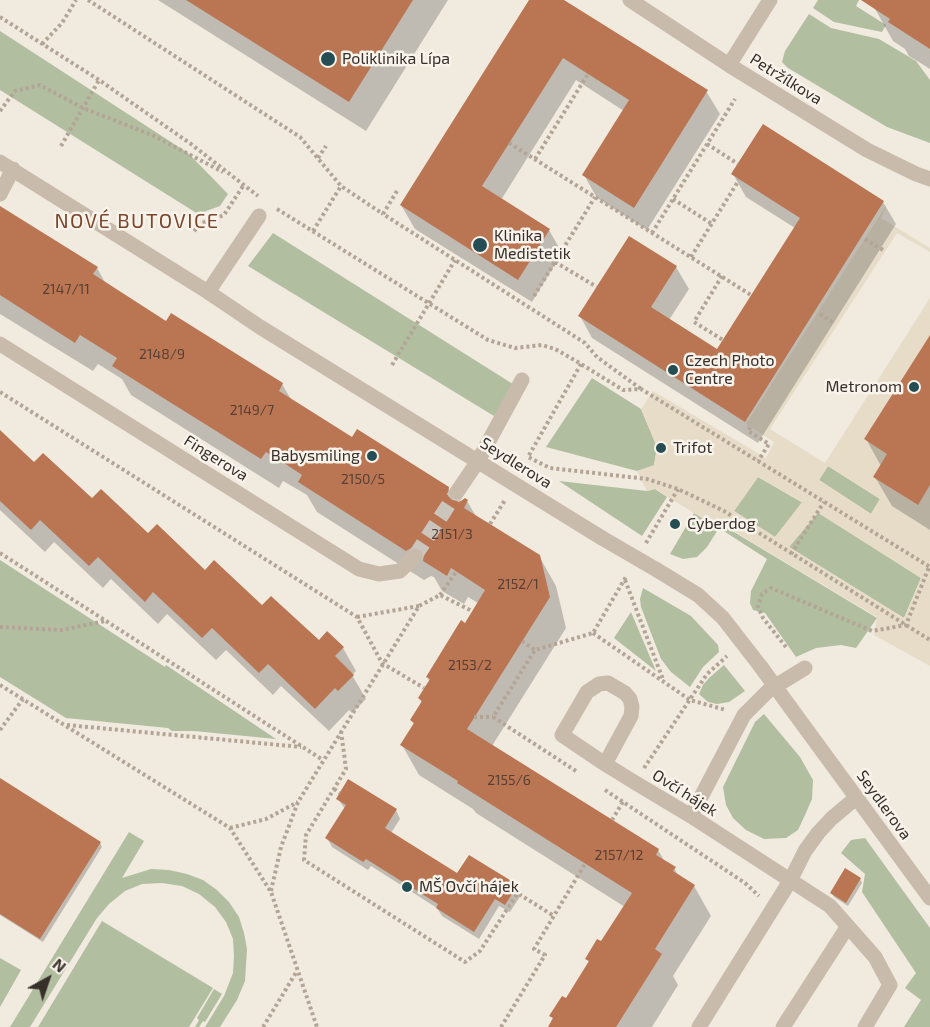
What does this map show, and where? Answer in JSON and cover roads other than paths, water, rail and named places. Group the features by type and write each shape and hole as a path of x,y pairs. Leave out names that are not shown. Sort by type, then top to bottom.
{"street":[{"name":"Petržílkova","path":"630,0 729,65 867,150 930,179"},
{"path":"729,65 770,0"},
{"path":"0,195 7,166"},
{"name":"Seydlerova","path":"7,166 260,327 698,595 723,618 928,894"},
{"path":"208,292 259,216"},
{"name":"Fingerova","path":"0,344 359,569 379,573 400,571 416,556"},
{"path":"457,492 478,461 522,380"},
{"path":"691,816 744,715 769,690 805,668"},
{"name":"Ovčí hájek","path":"605,764 631,716 632,707 630,699 618,688 608,683 592,687 587,692 562,735 605,764 691,816 830,906 875,957 890,985 865,1027"},
{"path":"699,1027 790,881 805,851 832,818 856,798"},
{"path":"783,1027 848,926"}],"tunnel":[{"path":"415,556 457,492"}],"place":[{"name":"Poliklinika Lípa","path":"328,59"},
{"name":"Klinika Medistetik","path":"480,245"},
{"name":"Czech Photo Centre","path":"673,370"},
{"name":"Metronom","path":"914,387"},
{"name":"Trifot","path":"661,448"},
{"name":"Babysmiling","path":"372,456"},
{"name":"Cyberdog","path":"675,524"},
{"name":"MŠ Ovčí hájek","path":"407,887"}],"district":[{"name":"NOVÉ BUTOVICE","path":"137,221"}]}
